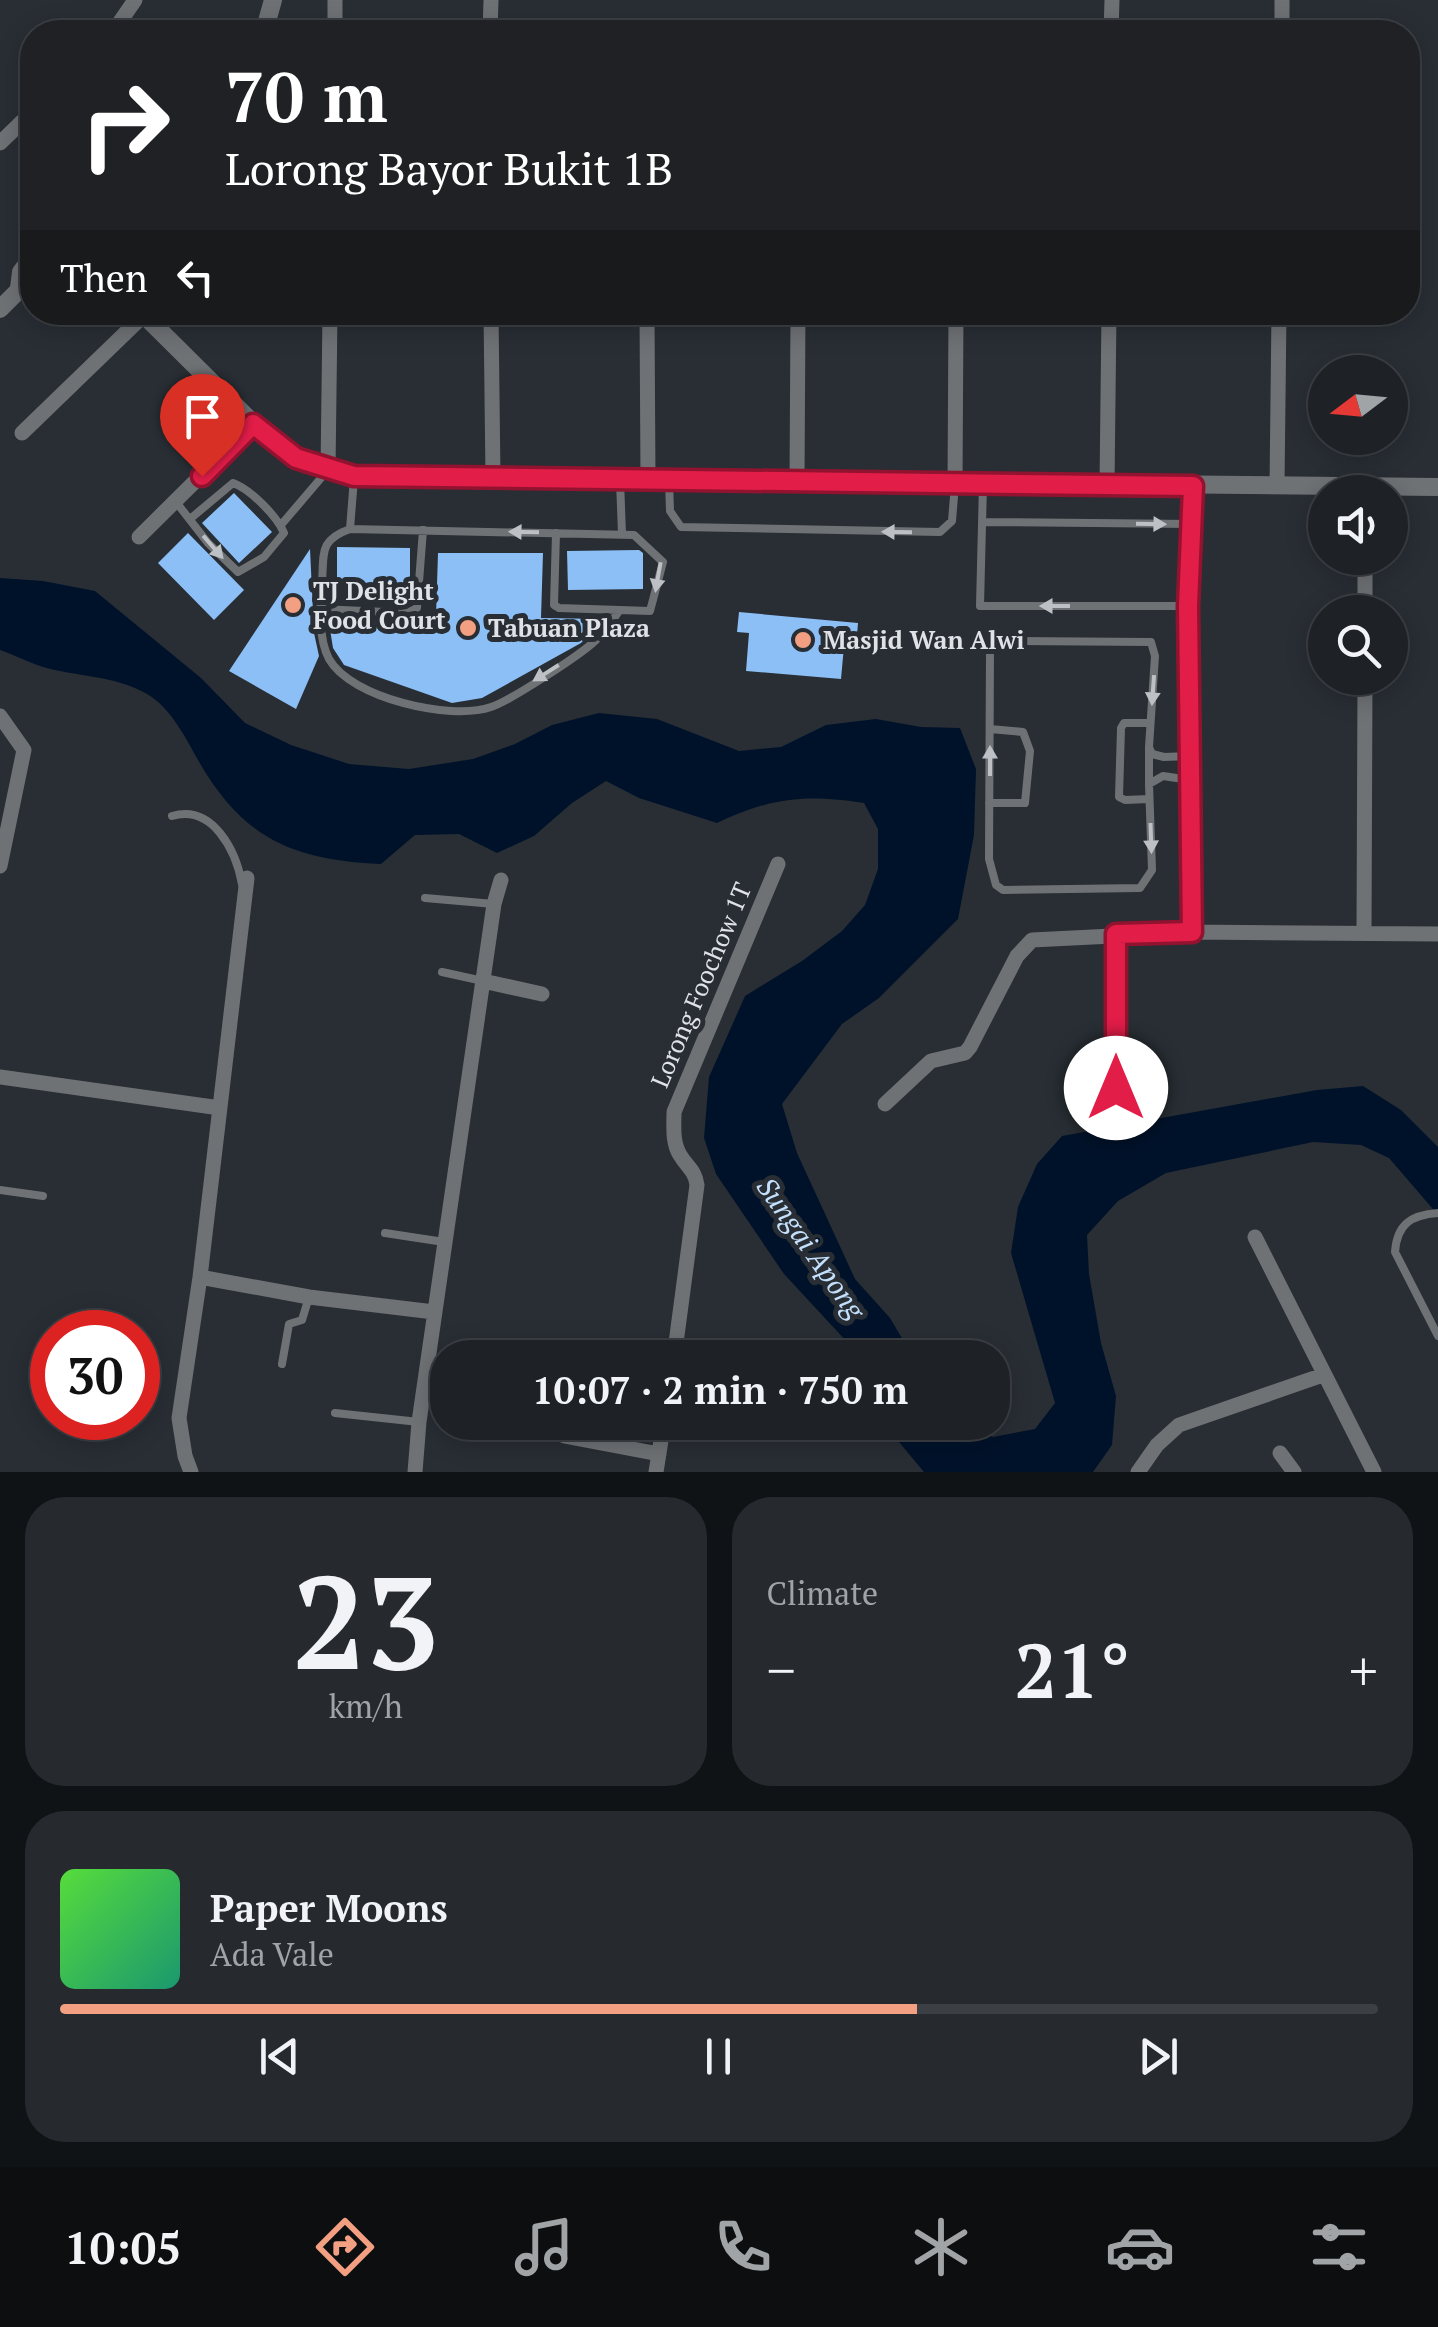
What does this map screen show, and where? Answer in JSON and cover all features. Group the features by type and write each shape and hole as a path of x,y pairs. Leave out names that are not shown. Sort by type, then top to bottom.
{"street":[{"path":"0,143 20,124"},
{"path":"0,309 20,289"},
{"path":"22,433 132,325"},
{"path":"154,325 253,424 296,458 354,476 1308,487"},
{"path":"328,470 330,325"},
{"path":"491,325 494,478"},
{"path":"647,325 648,480"},
{"path":"797,482 798,325"},
{"path":"956,325 956,484"},
{"path":"1108,485 1109,325"},
{"path":"1277,486 1279,325"},
{"path":"139,538 253,424"},
{"path":"1192,932 1188,606 1193,486"},
{"path":"1408,488 1438,487"},
{"path":"1364,933 1365,695"},
{"path":"0,716 24,750 0,866"},
{"path":"0,776 18,780"},
{"name":"Lorong Foochow 1T","path":"676,1340 697,1185 694,1170 678,1152 674,1112 778,864"},
{"path":"415,1472 418,1422 444,1242 494,904 501,880"},
{"path":"191,1472 179,1418 200,1277 245,886"},
{"path":"885,1104 931,1061 965,1053 1017,956 1032,940 1192,932 1438,934"},
{"path":"1116,934 1116,1088"},
{"path":"482,981 542,994"},
{"path":"0,1077 220,1108"},
{"path":"1255,1237 1374,1472"},
{"path":"200,1277 434,1312"},
{"path":"1138,1472 1157,1445 1179,1425 1324,1375"},
{"path":"585,1440 659,1454"},
{"path":"656,1472 661,1440"},
{"path":"1280,1453 1294,1472"}],"lane":[{"path":"281,525 328,470"},
{"path":"350,529 354,476"},
{"path":"620,480 622,534"},
{"path":"669,481 670,511 681,526 940,532 952,522 956,484"},
{"path":"176,502 208,543 238,572 264,557 284,533 281,525 240,484 233,483 190,518"},
{"path":"983,484 980,606 1188,606"},
{"path":"983,522 1193,524"},
{"path":"556,533 554,605 650,612 663,562 634,535 622,534 350,529 334,535 325,545 320,609 326,653 337,671 378,692 440,712 493,707 594,643 619,610"},
{"path":"320,609 407,613 416,608 424,530"},
{"path":"1000,641 1151,642 1155,656 1149,747 1152,870 1140,888 1002,890 996,885 989,858 990,730 990,648 1000,641"},
{"path":"1150,723 1124,724 1122,728 1119,797 1150,799"},
{"path":"990,730 1023,732 1030,750 1025,803 990,803"},
{"path":"1149,747 1152,754 1164,757 1190,756"},
{"path":"1149,784 1162,776 1190,780"},
{"path":"172,816 183,813 220,832 229,842 245,886"},
{"path":"425,898 494,904"},
{"path":"442,972 482,981"},
{"path":"0,1190 44,1196"},
{"path":"1438,1213 1414,1216 1404,1224 1396,1237 1395,1252 1438,1336"},
{"path":"384,1233 444,1242"},
{"path":"282,1364 290,1324 302,1320 308,1296"},
{"path":"335,1413 418,1422"}],"water":[{"name":"Sungai Apong","path":"0,578 95,591 201,678 245,723 291,745 349,764 409,769 473,759 552,725 599,713 657,719 739,751 781,747 826,725 876,719 921,727 960,728 976,769 974,835 958,919 879,998 842,1024 782,1104 797,1153 855,1279 890,1318 903,1340 845,1340 784,1274 716,1174 704,1138 709,1077 745,996 842,931 865,905 878,869 878,829 864,803 788,800 717,823 639,798 606,781 572,803 534,836 497,853 459,834 415,835 381,864 350,862 296,850 252,827 215,787 170,715 147,694 109,680 43,667 0,650"},
{"path":"1363,1086 1401,1110 1438,1147 1438,1215 1389,1158 1361,1145 1313,1142 1166,1173 1118,1201 1087,1235 1089,1274 1101,1343 1116,1396 1112,1445 1093,1472 924,1472 897,1440 1010,1440 1010,1434 1035,1429 1055,1403 1011,1253 1018,1207 1037,1164 1062,1136 1317,1090"}],"building":[{"path":"234,493 272,532 239,563 202,523"},
{"path":"188,533 244,590 214,620 158,563"},
{"path":"337,547 410,548 410,586 337,585"},
{"name":"TJ Delight Food Court","path":"310,549 314,633 319,656 296,709 229,671"},
{"path":"567,551 643,553 643,589 568,590"},
{"name":"Tabuan Plaza","path":"438,553 543,553 541,618 604,619 581,643 482,698 452,703 344,665 333,648 328,617 407,620 436,616"},
{"name":"Masjid Wan Alwi","path":"739,612 858,623 856,647 844,646 841,679 746,671 749,633 737,632"}],"place":[{"name":"TJ Delight Food Court","path":"293,605"},
{"name":"Tabuan Plaza","path":"468,628"},
{"name":"Masjid Wan Alwi","path":"803,640"}],"route":[{"path":"202,476 253,424 296,458 354,476 1193,486 1188,606 1192,932 1116,934 1116,1088"}]}
